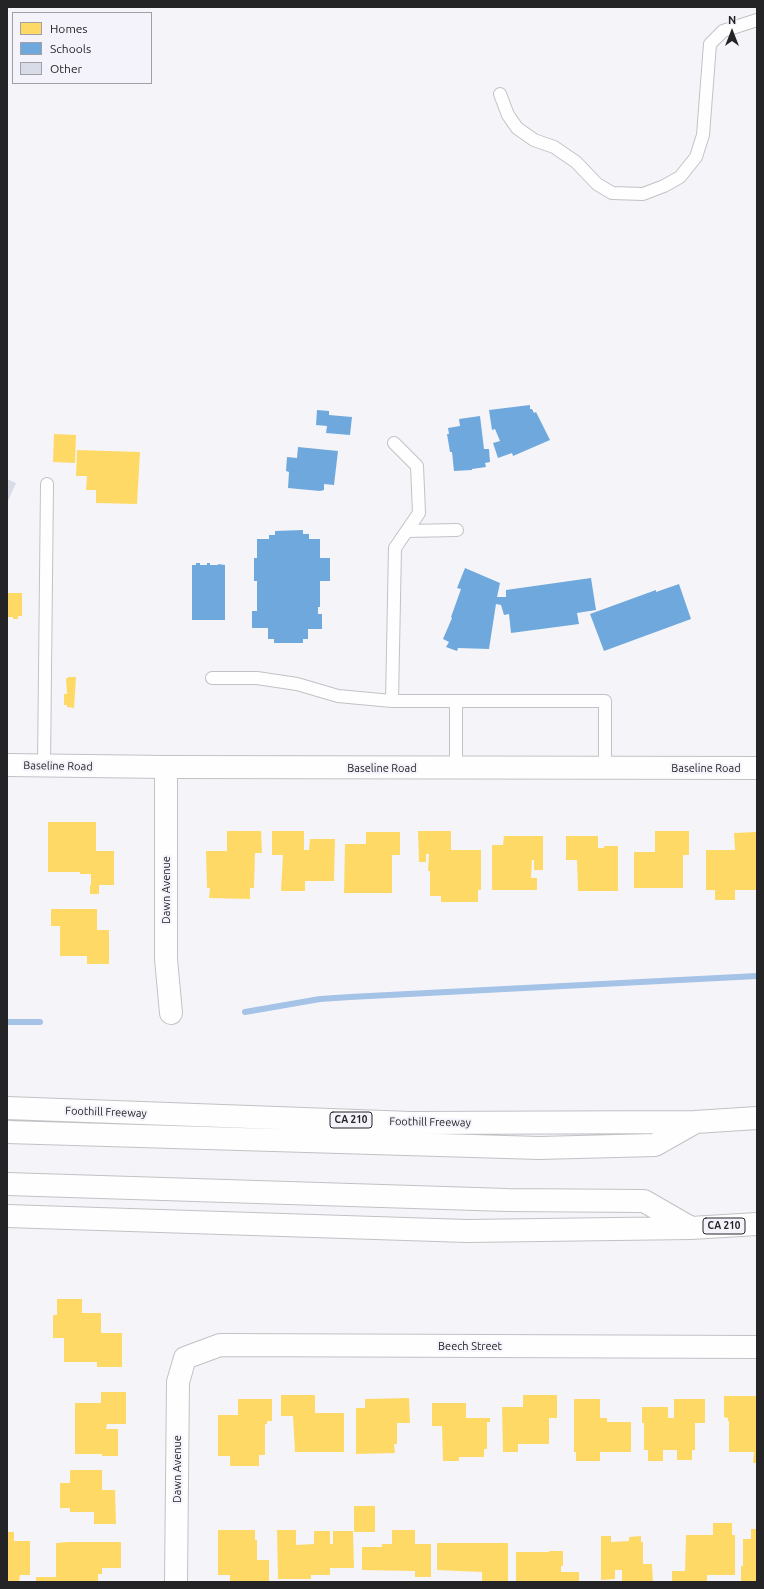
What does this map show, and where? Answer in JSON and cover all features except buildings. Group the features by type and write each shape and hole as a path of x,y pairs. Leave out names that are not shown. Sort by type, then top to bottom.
{"main road":[{"name":"Baseline Road","path":"7,765 166,767 757,768"},
{"name":"Dawn Avenue","path":"166,767 166,959 171,1013"},
{"name":"Foothill Freeway","path":"7,1108 411,1123 695,1122 757,1118"},
{"path":"7,1132 539,1148 655,1145 695,1122"},
{"path":"7,1184 500,1200 644,1201 691,1228"},
{"name":"CA 210","path":"7,1216 467,1231 691,1228 757,1224"},
{"name":"Beech Street","path":"185,1358 220,1345 757,1347"},
{"name":"Dawn Avenue","path":"176,1582 178,1382 185,1358"}],"lane":[{"path":"500,94 508,115 518,128 534,140 554,147 576,162 597,184 612,193 643,194 664,186 680,177 696,157 703,135 710,44 723,31 757,20"},
{"path":"392,701 396,548 419,513 417,466 394,443"},
{"path":"44,766 47,484"},
{"path":"407,531 458,530"},
{"path":"212,678 257,678 297,684 338,696 392,701 606,700 605,767"},
{"path":"456,700 456,768"}],"waterway":[{"path":"245,1012 320,999 757,976"},
{"path":"7,1022 40,1022"}]}
